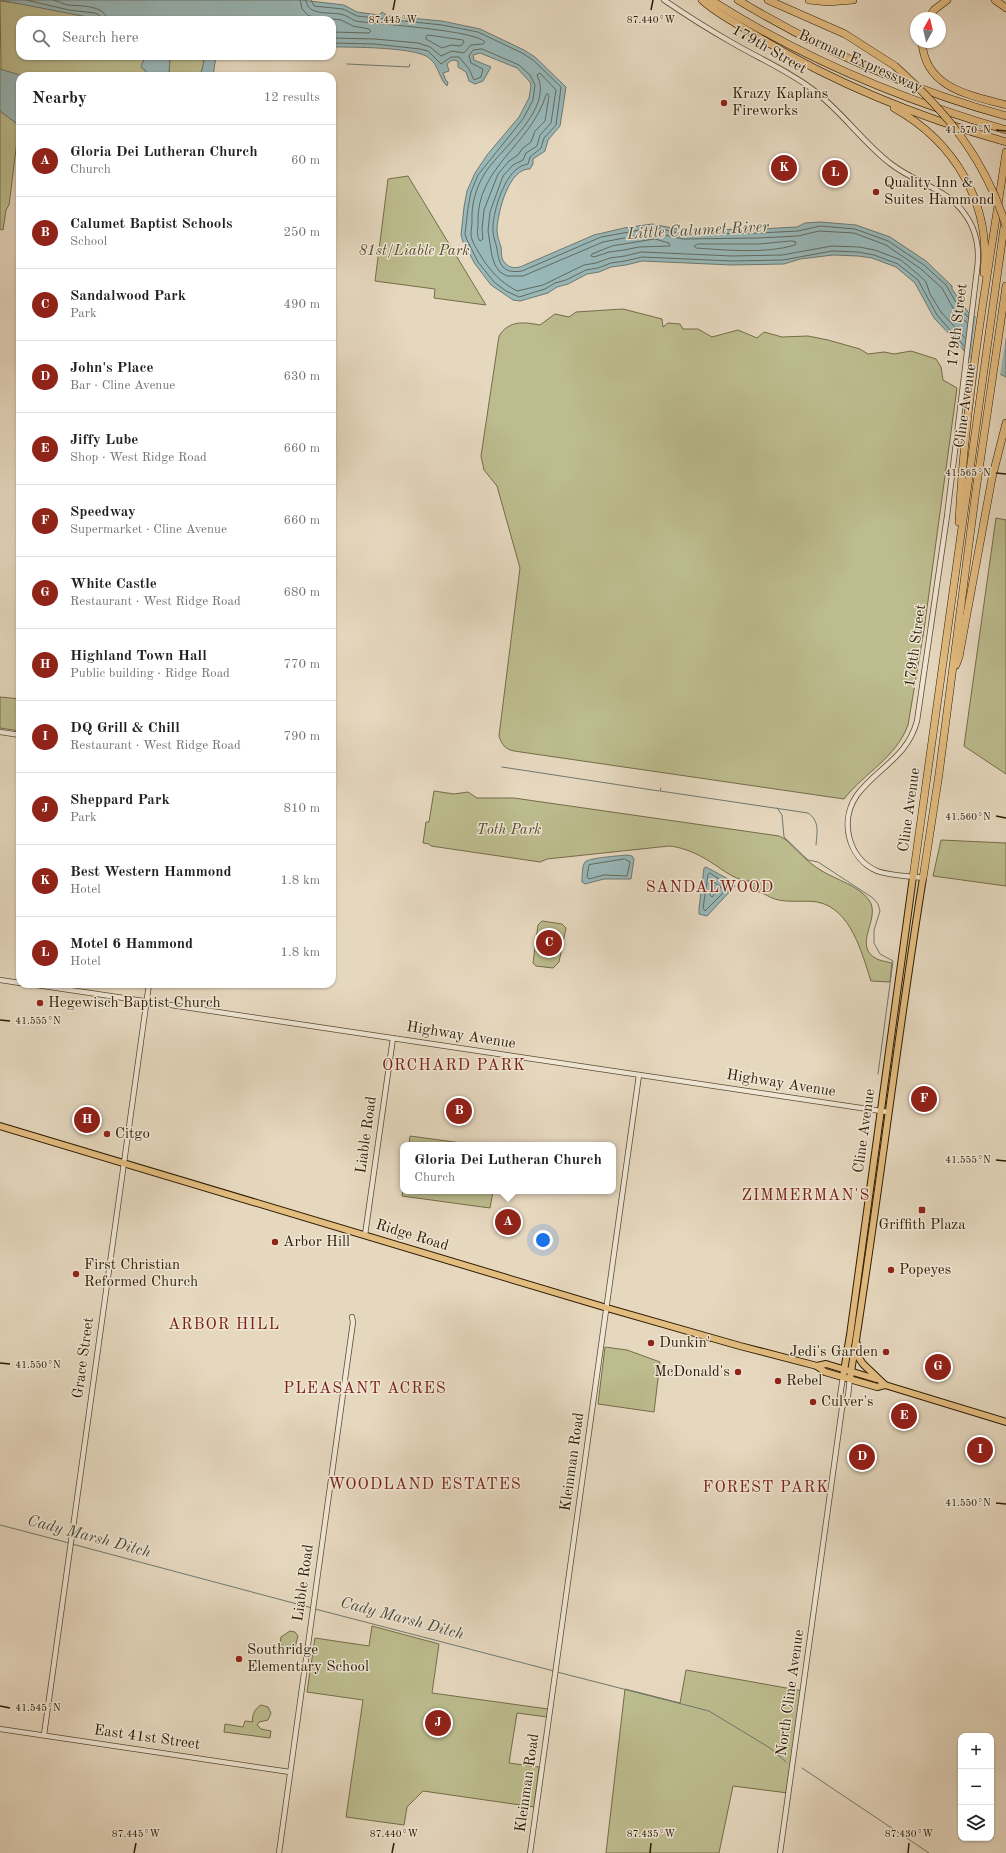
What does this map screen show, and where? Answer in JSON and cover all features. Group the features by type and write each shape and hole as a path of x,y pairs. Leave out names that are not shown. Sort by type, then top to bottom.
{"highway":[{"path":"702,0 734,22 802,63 869,95 912,119 942,144 966,179 982,219 985,240 982,300 959,512 957,565"},
{"name":"Borman Expressway","path":"711,0 785,43 859,78 932,107 1006,130"},
{"name":"Borman Expressway","path":"738,0 802,36 865,66 914,86 1003,115"},
{"path":"768,0 845,34 895,66 934,102 971,149 989,183 1006,226"},
{"path":"809,0 828,2 853,0"},
{"path":"932,12 947,0"},
{"path":"995,0 1006,8"},
{"path":"923,48 924,58 928,67 940,81 959,90 1006,105"},
{"path":"869,95 934,119 1006,142"},
{"path":"982,300 986,284 1006,152"},
{"name":"Cline Avenue","path":"913,877 1006,216"},
{"name":"Cline Avenue","path":"923,878 976,490 1006,286"},
{"path":"951,681 959,657 992,478 1006,423"},
{"path":"1000,445 1006,431"}],"main road":[{"name":"Cline Avenue","path":"850,1378 848,1370 913,877"},
{"name":"Cline Avenue","path":"843,1377 848,1370 857,1339 888,1112 923,878"},
{"name":"Ridge Road","path":"0,1126 607,1308 817,1366 825,1372 878,1387 882,1383 848,1370 826,1364 817,1366"},
{"path":"857,1339 858,1352 862,1364 882,1383 1006,1422"}],"street":[{"name":"179th Street","path":"664,0 731,42 801,81 822,96 892,165 948,197 958,205 971,223 978,244 978,262 947,516 916,725 909,741 900,754 866,784 857,795 852,803 848,818 850,842 863,861 882,872 923,878"},
{"path":"0,732 16,734"},
{"path":"0,980 16,982"},
{"name":"Highway Avenue","path":"56,988 888,1112"},
{"name":"Grace Street","path":"44,1735 111,1246 148,988"},
{"name":"Liable Road","path":"365,1235 393,1038"},
{"name":"Kleinman Road","path":"530,1853 639,1075"},
{"name":"Liable Road","path":"279,1853 353,1322 352,1317"},
{"name":"Cline Avenue","path":"825,1536 842,1408 840,1396 843,1377"},
{"name":"Cline Avenue","path":"842,1408 848,1396 850,1378"},
{"name":"North Cline Avenue","path":"780,1853 825,1536"},
{"name":"East 41st Street","path":"0,1729 290,1772"}],"green space":[{"path":"0,1 24,4 83,16 16,16 16,60 144,60 142,65 143,69 146,71 16,72 16,74 1,70"},
{"path":"170,60 204,60 201,72 169,72"},
{"path":"0,111 16,123 16,149 9,205 6,210 3,230 0,229"},
{"name":"81st/Liable Park","path":"408,176 486,305 434,298 435,289 375,281 388,179"},
{"path":"623,309 662,319 663,327 668,323 680,324 683,329 698,329 712,337 738,330 757,338 764,332 782,337 808,336 860,349 868,354 884,352 894,354 911,351 936,359 941,367 943,380 957,388 924,630 908,725 903,737 896,747 852,789 844,799 514,751 506,748 501,742 499,736 520,568 497,486 484,470 481,456 499,336 507,327 517,323 540,325 555,314 569,317 576,312"},
{"path":"996,518 1006,520 1006,774 964,746"},
{"path":"0,697 16,699 16,730 0,728"},
{"name":"Toth Park","path":"434,791 454,794 468,792 477,798 514,798 779,836 785,839 817,868 854,887 869,900 872,907 872,915 866,939 867,947 870,953 877,959 892,963 890,982 871,981 864,958 847,923 839,913 829,906 817,902 785,901 772,898 755,891 749,881 737,878 704,858 682,849 669,846 547,859 540,862 431,846 423,843 426,822 429,822"},
{"path":"941,840 1006,843 1006,886 933,876"},
{"path":"542,921 562,924 566,928 559,962 553,968 536,966 533,963 538,925"},
{"path":"410,1136 454,1142 409,1142"},
{"path":"402,1194 492,1194 490,1208 402,1196"},
{"path":"605,1347 627,1350 660,1362 654,1412 598,1404"},
{"path":"372,1626 439,1644 432,1693 548,1709 547,1717 517,1713 509,1763 539,1767 534,1807 423,1791 407,1807 404,1825 346,1817 363,1700 307,1692 315,1638 369,1646"},
{"path":"290,1631 295,1632 298,1636 296,1644 293,1649 284,1649 280,1643 281,1637"},
{"path":"686,1670 803,1691 788,1793 733,1786 719,1853 606,1853 625,1689 680,1703"},
{"path":"261,1705 268,1707 271,1713 268,1720 259,1722 257,1725 261,1729 271,1731 270,1738 224,1732 225,1724 243,1727 245,1721 253,1722 254,1713"}],"water":[{"name":"Little Calumet River","path":"0,0 301,0 344,5 357,12 379,15 382,12 388,16 442,21 480,29 524,50 535,57 566,87 560,126 548,140 545,151 533,159 533,164 530,169 516,175 502,202 497,232 502,258 508,265 516,268 520,267 594,235 624,228 652,224 683,230 797,227 805,223 820,222 856,225 890,237 926,261 952,286 952,289 968,312 1004,336 1006,339 1006,377 972,361 957,342 934,318 915,283 896,267 872,258 833,255 800,259 784,264 732,265 642,261 611,267 599,272 587,274 568,284 557,287 548,293 520,301 513,300 491,285 475,264 463,242 461,235 467,191 475,173 487,155 519,117 529,98 531,86 530,82 517,68 480,53 473,55 474,60 491,67 483,81 475,84 469,81 466,72 458,67 458,61 452,60 447,64 449,71 443,73 446,81 448,82 447,86 442,80 435,64 422,54 383,48 336,47 336,16 82,16"},
{"path":"144,60 170,60 169,72 145,72 141,67"},
{"path":"204,60 215,60 214,72 201,72"},
{"path":"0,69 16,74 16,123 0,111"},
{"path":"626,855 632,856 634,859 631,879 604,879 585,884 582,882 585,862 597,858"},
{"path":"706,867 730,880 735,886 707,916 699,914 704,868"}],"pier":[{"path":"976,316 1006,336 1000,376 982,370 970,362"}],"waterway":[{"path":"347,64 409,67 410,64"},
{"path":"502,767 659,791"},
{"path":"661,788 660,791 808,813 812,816 816,823 816,845"},
{"path":"777,808 782,815 784,837 808,860 818,862 873,898 878,904 880,911 874,930 874,943 880,954 893,961 878,1074"},
{"name":"Cady Marsh Ditch","path":"0,1525 69,1543"},
{"name":"Cady Marsh Ditch","path":"72,1544 312,1608"},
{"name":"Cady Marsh Ditch","path":"315,1609 554,1671"},
{"name":"Cady Marsh Ditch","path":"557,1672 709,1711 770,1748 786,1762"},
{"name":"Cady Marsh Ditch","path":"802,1768 929,1853"}],"place":[{"name":"Krazy Kaplans Fireworks","path":"724,103"},
{"name":"Best Western Hammond","path":"784,168"},
{"name":"Motel 6 Hammond","path":"835,173"},
{"name":"Quality Inn & Suites Hammond","path":"876,192"},
{"name":"Sandalwood Park","path":"549,943"},
{"name":"Hegewisch Baptist Church","path":"40,1003"},
{"name":"Speedway","path":"924,1099"},
{"name":"Calumet Baptist Schools","path":"459,1111"},
{"name":"Highland Town Hall","path":"87,1120"},
{"name":"Citgo","path":"107,1134"},
{"name":"Griffith Plaza","path":"922,1210"},
{"name":"Gloria Dei Lutheran Church","path":"508,1222"},
{"name":"Arbor Hill","path":"275,1242"},
{"name":"Popeyes","path":"891,1270"},
{"name":"First Christian Reformed Church","path":"76,1274"},
{"name":"Dunkin'","path":"651,1343"},
{"name":"Jedi's Garden","path":"886,1352"},
{"name":"White Castle","path":"938,1367"},
{"name":"McDonald's","path":"738,1372"},
{"name":"Rebel","path":"778,1381"},
{"name":"Culver's","path":"813,1402"},
{"name":"Jiffy Lube","path":"904,1416"},
{"name":"DQ Grill & Chill","path":"980,1450"},
{"name":"John's Place","path":"862,1457"},
{"name":"Southridge Elementary School","path":"239,1659"},
{"name":"Sheppard Park","path":"438,1723"}],"district":[{"name":"SANDALWOOD","path":"710,888"},
{"name":"ORCHARD PARK","path":"454,1066"},
{"name":"ZIMMERMAN'S","path":"806,1196"},
{"name":"ARBOR HILL","path":"224,1325"},
{"name":"PLEASANT ACRES","path":"365,1389"},
{"name":"WOODLAND ESTATES","path":"425,1485"},
{"name":"FOREST PARK","path":"766,1488"}]}
